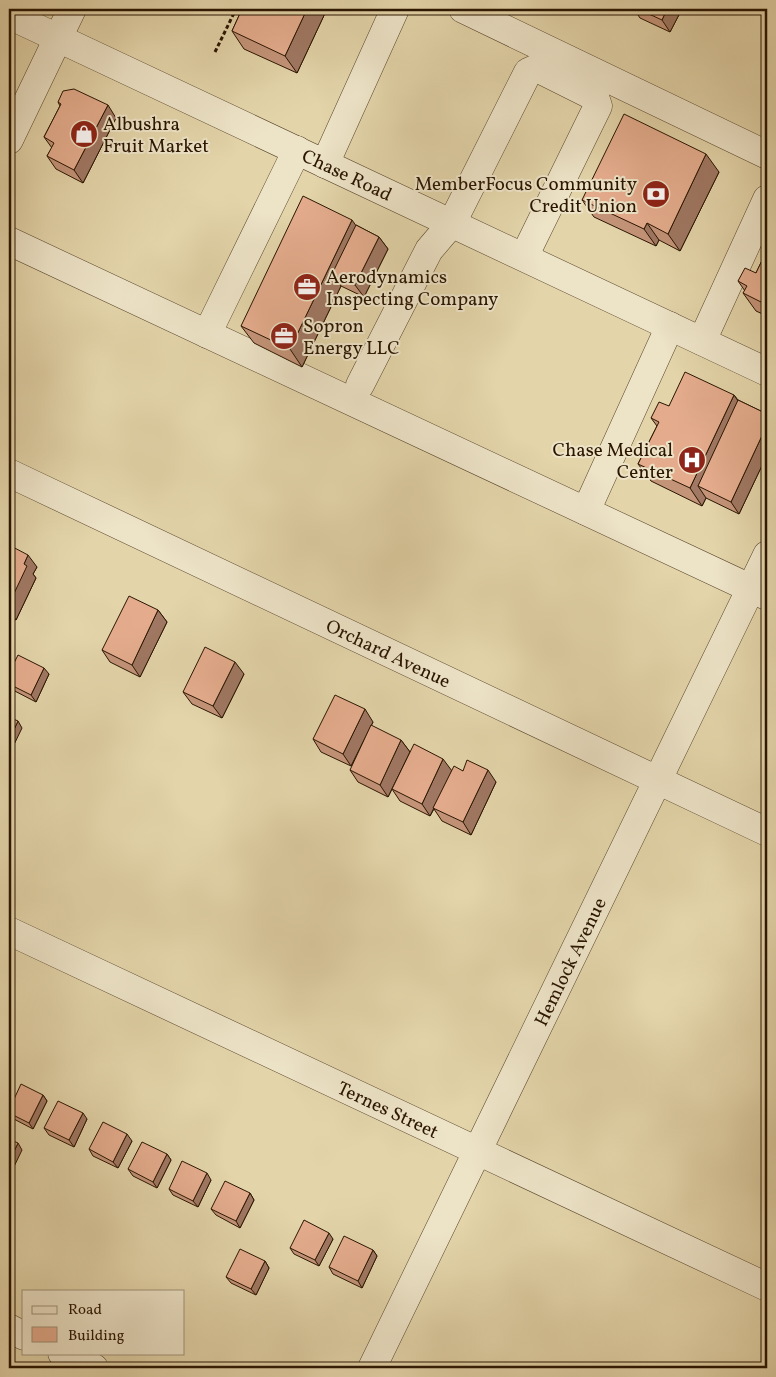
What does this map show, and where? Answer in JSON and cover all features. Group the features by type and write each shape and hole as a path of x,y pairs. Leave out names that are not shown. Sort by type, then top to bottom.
{"street":[{"path":"9,140 72,9"},
{"path":"325,164 395,9"},
{"path":"463,9 767,155"},
{"name":"Chase Road","path":"9,15 767,372"},
{"path":"360,385 429,250 452,223 528,72 537,68 595,96 598,106 524,257"},
{"path":"207,334 297,150"},
{"path":"702,341 767,199"},
{"path":"9,241 759,592"},
{"path":"586,511 670,326"},
{"name":"Orchard Avenue","path":"9,473 767,832"},
{"name":"Hemlock Avenue","path":"372,1368 658,781 759,592 767,555"},
{"name":"Ternes Street","path":"9,931 767,1287"},
{"path":"9,1328 22,1335"},
{"path":"64,1354 94,1368"}],"path":[{"path":"214,52 236,9"}],"building":[{"path":"242,9 307,9 285,56 232,31"},
{"path":"638,9 667,9 662,20"},
{"name":"Albushra Fruit Market","path":"74,89 108,105 74,170 47,156 54,143 44,137 61,104 58,102 63,91"},
{"name":"MemberFocus Community Credit Union","path":"624,114 706,154 668,234 647,223 644,229 582,200"},
{"path":"303,196 352,220 290,349 241,326"},
{"path":"356,225 379,237 355,285 332,274"},
{"path":"767,250 767,305 743,293 747,286 738,281 745,268 756,273"},
{"name":"Chase Medical Center","path":"685,372 734,395 690,488 638,464 659,422 651,418 659,402 669,406"},
{"path":"738,400 767,414 767,425 731,502 698,486"},
{"path":"9,545 28,555 24,564 27,566 9,604"},
{"path":"129,596 158,610 132,665 102,650"},
{"path":"205,647 235,662 213,706 183,692"},
{"path":"18,655 44,668 31,695 9,684 9,673"},
{"path":"335,695 365,709 343,754 313,739"},
{"path":"9,717 18,721 9,740"},
{"path":"371,725 401,740 380,785 350,770"},
{"path":"414,744 443,759 422,804 392,789"},
{"path":"467,760 488,770 463,822 433,808 454,766 463,771"},
{"path":"21,1084 43,1095 29,1123 9,1113"},
{"path":"58,1101 83,1113 69,1140 44,1128"},
{"path":"103,1122 127,1134 113,1162 89,1149"},
{"path":"9,1139 18,1143 9,1162"},
{"path":"142,1142 167,1154 153,1182 128,1169"},
{"path":"182,1161 207,1173 193,1201 169,1189"},
{"path":"225,1181 250,1193 236,1221 211,1209"},
{"path":"304,1220 329,1233 315,1260 290,1248"},
{"path":"344,1236 373,1250 358,1281 329,1267"},
{"path":"240,1249 265,1261 251,1289 226,1277"}],"place":[{"name":"Albushra Fruit Market","path":"84,134"},
{"name":"MemberFocus Community Credit Union","path":"656,194"},
{"name":"Aerodynamics Inspecting Company","path":"307,287"},
{"name":"Sopron Energy LLC","path":"284,336"},
{"name":"Chase Medical Center","path":"692,460"}]}
